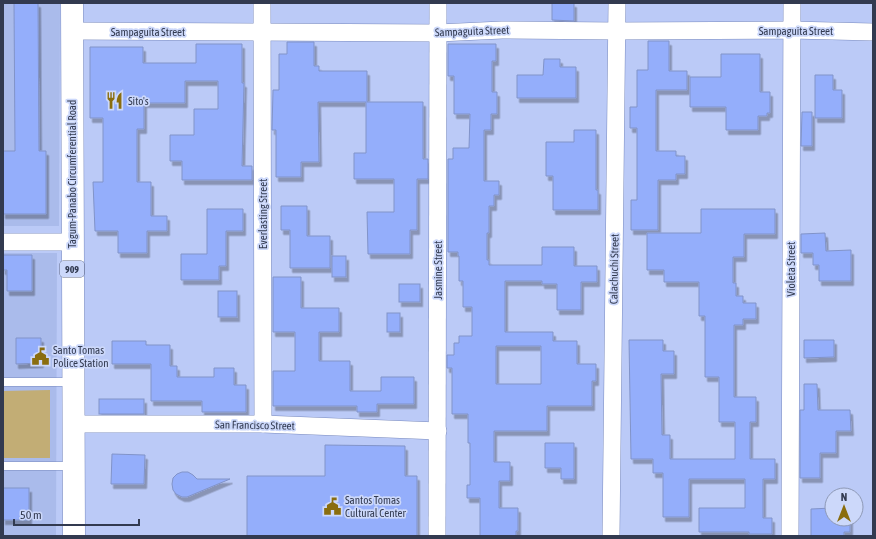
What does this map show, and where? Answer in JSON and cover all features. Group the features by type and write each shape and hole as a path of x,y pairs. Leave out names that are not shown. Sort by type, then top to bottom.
{"main road":[{"name":"Tagum-Panabo Circumferential Road","path":"72,3 74,536"}],"street":[{"name":"Everlasting Street","path":"262,3 263,424"},
{"name":"Jasmine Street","path":"437,536 438,3"},
{"name":"Calachuchi Street","path":"611,536 617,3"},
{"name":"Violeta Street","path":"790,536 792,3"},
{"name":"Sampaguita Street","path":"72,31 438,33 502,30 791,30 873,32"},
{"path":"3,242 72,242"},
{"name":"San Francisco Street","path":"73,424 263,424 438,431"}],"lane":[{"path":"3,382 73,382"},
{"path":"3,466 73,466"}],"shaded area":[{"path":"3,3 60,3 59,226 3,226"},
{"path":"3,253 57,253 56,536 3,536"},
{"path":"50,390 50,458 3,458 3,391"}],"building":[{"path":"14,3 38,3 39,151 46,151 46,214 3,214 3,151 15,151"},
{"path":"552,3 574,3 574,21 552,20"},
{"path":"648,41 669,41 669,71 687,71 687,90 656,90 656,151 676,151 676,156 685,156 685,174 676,174 676,180 658,180 658,230 631,230 631,200 637,200 637,128 630,128 630,107 637,107 637,70 648,70"},
{"path":"287,42 314,42 314,66 319,66 319,71 367,71 367,102 423,102 423,159 428,159 428,179 417,179 417,230 410,230 410,254 368,254 367,212 394,212 394,179 354,179 354,153 366,153 366,102 318,102 319,162 301,162 301,177 276,177 276,130 272,130 273,90 279,90 279,54 287,54"},
{"path":"196,44 242,44 242,83 244,83 242,166 252,166 252,180 182,180 182,161 170,161 170,135 194,135 194,109 218,109 218,81 185,81 185,103 144,103 144,129 137,129 137,182 151,182 151,216 167,216 167,231 147,231 147,253 118,253 118,231 95,231 93,182 103,182 103,118 90,118 90,47 143,47 143,63 196,63"},
{"path":"448,44 496,44 496,61 492,61 492,92 497,92 497,114 491,114 491,130 484,130 484,181 499,181 499,195 494,195 494,206 489,206 487,260 489,260 489,265 542,265 542,247 574,247 574,266 597,266 597,282 581,282 581,310 557,310 557,284 542,284 542,281 505,281 505,332 553,332 553,341 577,341 577,364 596,364 596,381 592,381 592,406 547,406 547,431 494,431 494,462 510,462 510,481 499,481 499,508 518,508 518,531 516,531 516,536 480,536 480,498 467,498 467,485 470,485 468,414 452,414 452,368 447,368 447,355 454,355 454,343 459,343 459,336 472,336 472,307 463,307 463,281 459,281 458,252 448,252 448,159 453,159 453,148 469,148 470,114 454,114 454,76 448,76","holes":["496,346 541,346 541,384 496,384"]},
{"path":"721,54 760,54 760,92 770,92 770,113 767,113 767,116 758,116 758,130 726,130 726,107 690,107 690,77 721,77"},
{"path":"544,59 560,59 560,67 576,67 576,98 517,98 517,75 543,75"},
{"path":"815,75 833,75 833,90 842,90 842,118 815,118"},
{"path":"802,112 812,112 812,146 801,146"},
{"path":"574,130 596,130 596,190 598,190 598,210 553,210 553,176 546,176 546,142 574,142"},
{"path":"281,206 307,206 307,236 330,236 330,268 290,268 290,230 281,230"},
{"path":"207,209 243,209 243,231 226,231 226,266 219,266 219,280 181,280 181,254 207,254"},
{"path":"701,209 775,209 775,234 744,234 744,257 733,257 733,283 736,283 736,296 743,296 743,303 756,303 756,319 743,319 743,325 734,325 734,397 756,397 756,422 750,422 750,459 775,459 775,479 763,479 763,518 772,518 772,534 749,534 749,532 699,532 699,508 745,508 745,479 689,479 689,517 663,517 663,473 653,473 653,459 631,459 629,340 663,340 663,351 674,351 674,374 661,374 662,435 670,435 670,459 735,459 735,422 719,422 719,377 705,377 705,316 699,316 699,282 664,282 664,270 647,270 647,233 701,233"},
{"path":"825,233 826,251 851,250 851,281 819,281 819,265 813,265 813,253 801,253 801,234"},
{"path":"3,255 32,255 32,291 7,291 7,270 3,270"},
{"path":"332,256 346,256 346,277 332,277"},
{"path":"273,277 301,277 301,308 339,308 339,332 319,332 319,361 350,361 350,391 381,391 381,377 414,377 414,404 377,404 377,412 357,412 357,406 273,406 273,371 295,371 295,332 273,332"},
{"path":"399,284 420,284 420,302 399,302"},
{"path":"218,291 237,291 237,317 218,317"},
{"path":"387,313 400,313 400,332 387,332"},
{"path":"16,338 41,338 41,363 16,364"},
{"path":"804,340 834,340 834,357 804,358"},
{"path":"112,341 146,341 146,345 170,345 170,366 177,366 177,377 214,377 214,368 234,368 234,385 246,385 246,412 202,412 202,401 151,401 151,364 112,364"},
{"path":"804,384 817,384 818,410 850,410 851,431 836,431 836,453 820,453 820,478 800,478 800,410 804,410"},
{"path":"99,399 144,399 144,414 99,414"},
{"path":"545,443 574,443 574,479 561,479 561,468 545,468"},
{"name":"Santos Tomas Cultural Center","path":"325,445 405,446 405,476 417,476 417,536 247,536 247,476 325,476"},
{"path":"112,454 145,455 144,484 111,484"},
{"path":"182,472 188,472 197,479 230,479 187,497 182,497 176,494 173,490 172,484 173,478"},
{"path":"3,488 29,488 29,520 3,520"},
{"path":"824,508 824,527 850,527 850,532 844,532 844,536 811,536 811,509"}],"place":[{"name":"Sito's","path":"115,101"},
{"name":"Santo Tomas Police Station","path":"40,356"},
{"name":"Santos Tomas Cultural Center","path":"332,506"}]}
